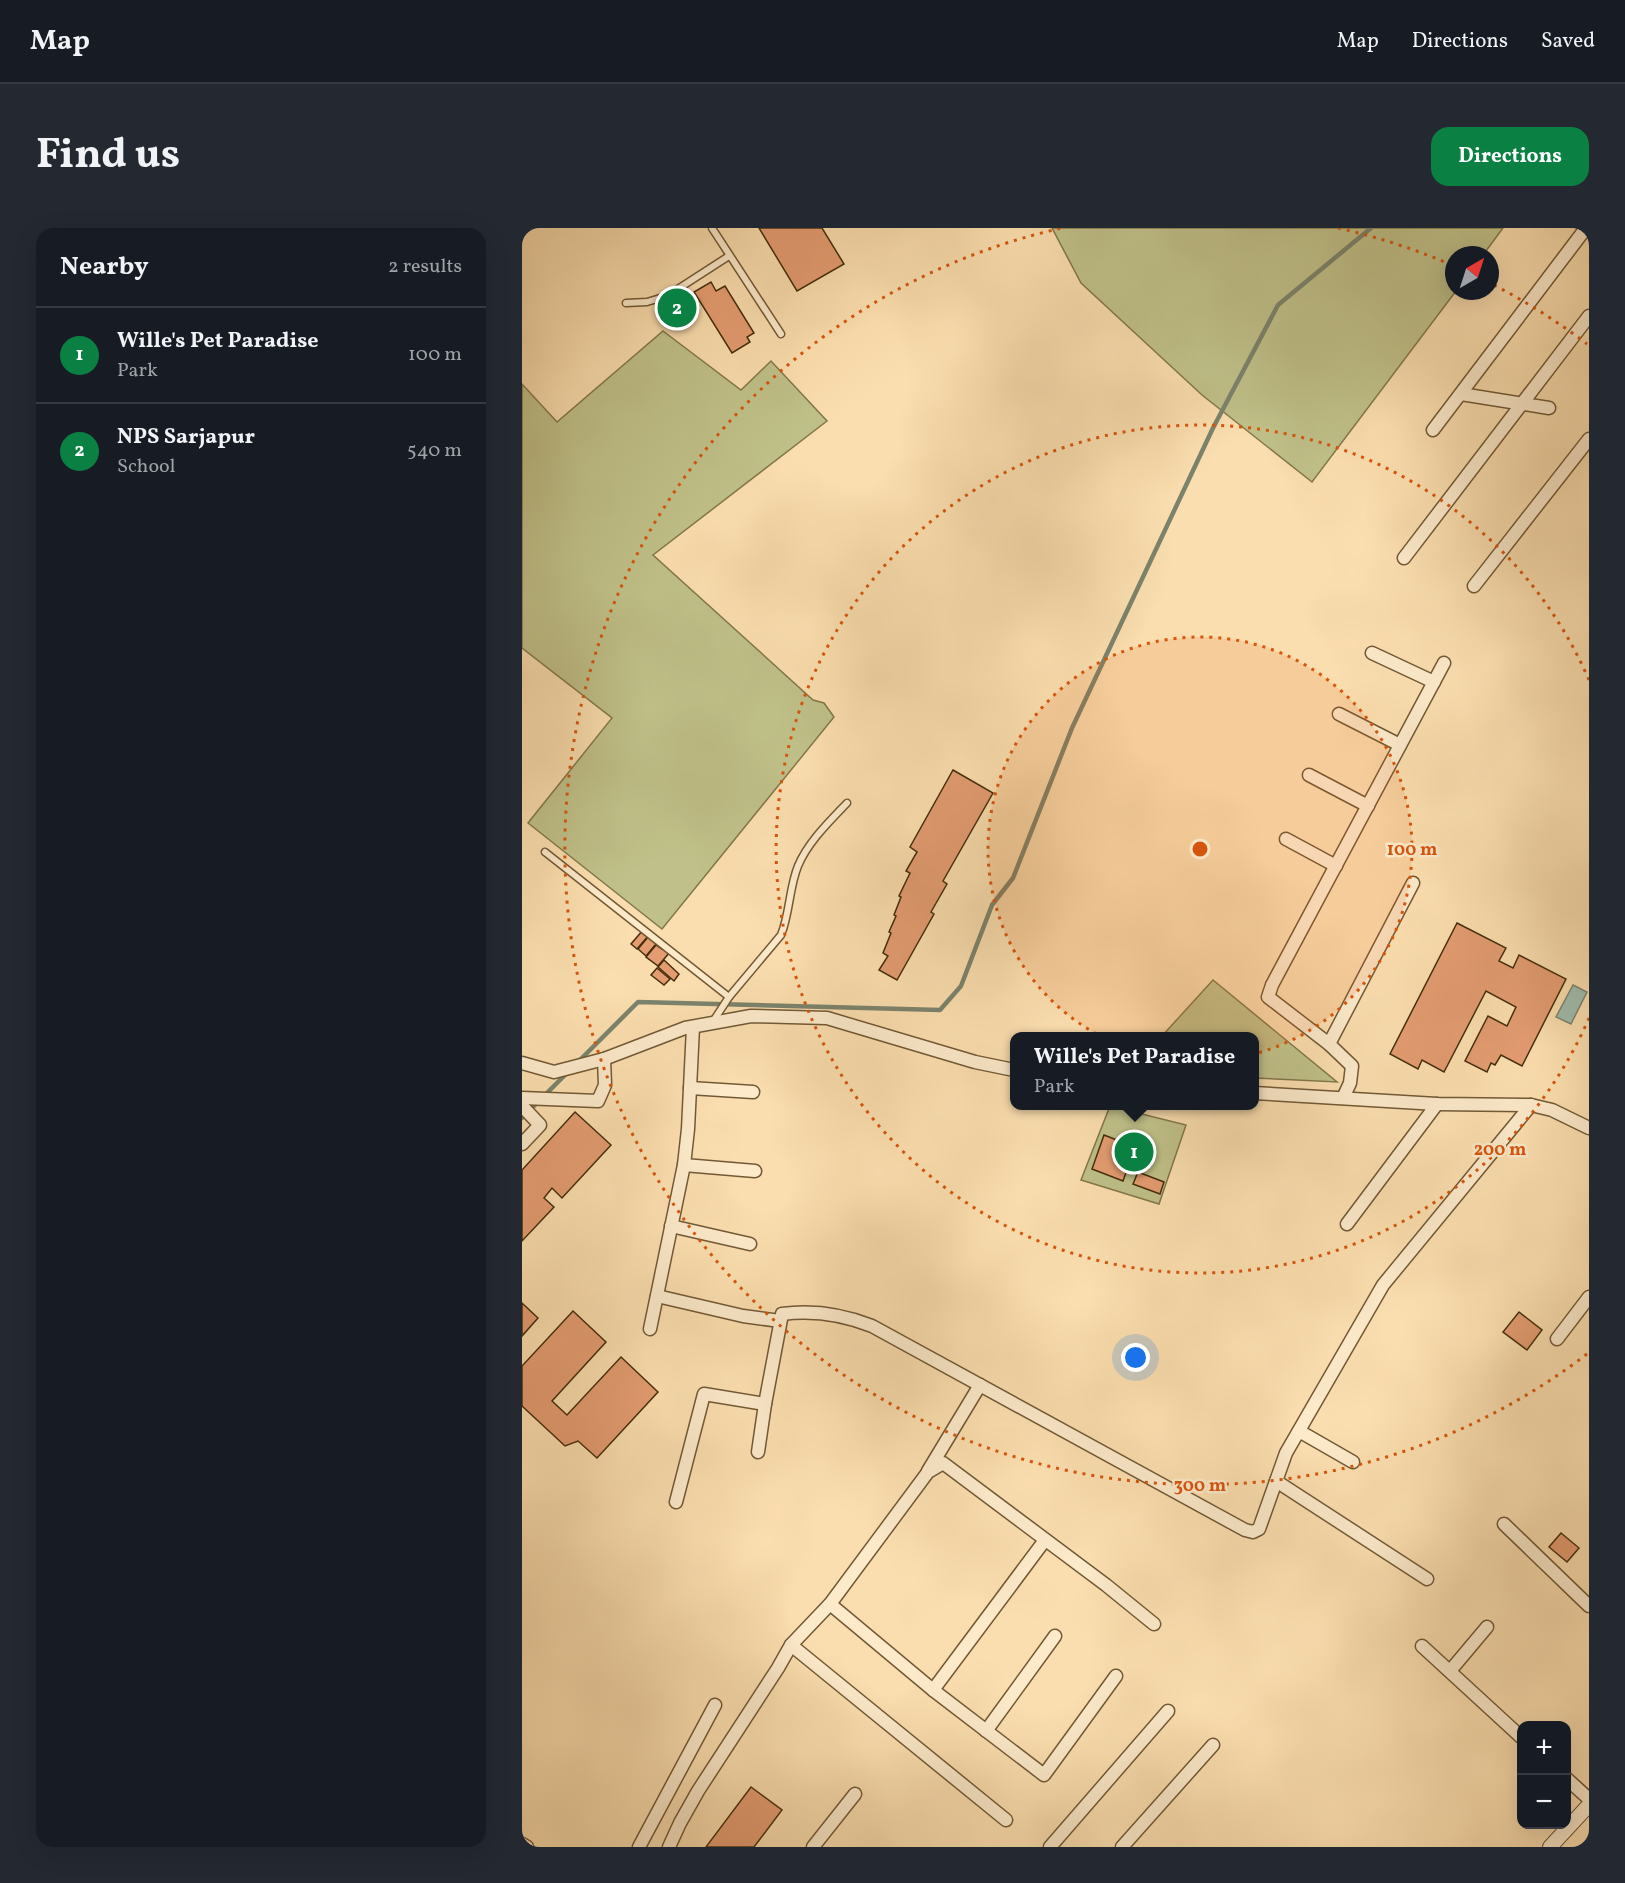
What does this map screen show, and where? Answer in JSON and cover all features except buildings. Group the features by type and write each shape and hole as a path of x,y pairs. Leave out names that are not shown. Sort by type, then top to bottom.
{"street":[{"path":"1433,430 1586,228"},
{"path":"1404,558 1589,315"},
{"path":"1461,394 1549,408"},
{"path":"1474,586 1589,439"},
{"path":"1372,653 1434,682"},
{"path":"1343,1098 1350,1083 1352,1066 1329,1044 1268,997 1272,985 1444,663"},
{"path":"1339,714 1400,745"},
{"path":"1308,775 1368,806"},
{"path":"1286,839 1336,866"},
{"path":"1329,1044 1413,882"},
{"path":"522,1063 554,1072 564,1070 604,1059 693,1027 751,1016 827,1018 975,1062 1010,1069"},
{"path":"650,1329 684,1165 693,1027"},
{"path":"522,1098 597,1101 605,1085 604,1059"},
{"path":"690,1088 753,1092"},
{"path":"1259,1092 1437,1104 1531,1105 1552,1110 1589,1128"},
{"path":"1347,1224 1437,1104"},
{"path":"758,1452 782,1314 797,1312 850,1318 872,1326 1245,1530 1252,1532 1259,1529 1286,1453 1383,1285 1531,1105"},
{"path":"522,1106 540,1125 522,1144"},
{"path":"684,1165 755,1171"},
{"path":"671,1226 750,1244"},
{"path":"657,1296 743,1316 780,1321"},
{"path":"1557,1339 1589,1297"},
{"path":"669,1847 698,1791 791,1645 830,1604 928,1472 980,1385"},
{"path":"676,1502 704,1394 765,1404"},
{"path":"1299,1431 1353,1462"},
{"path":"928,1472 944,1463 1154,1624"},
{"path":"1276,1481 1427,1579"},
{"path":"1504,1524 1589,1606"},
{"path":"933,1690 1045,1540"},
{"path":"830,1604 933,1690 1044,1775 1116,1676"},
{"path":"1449,1671 1487,1627"},
{"path":"986,1731 1055,1636"},
{"path":"791,1645 1006,1820"},
{"path":"1422,1646 1517,1733"},
{"path":"639,1847 715,1704"},
{"path":"1050,1847 1168,1711"},
{"path":"1122,1847 1213,1745"},
{"path":"1571,1783 1589,1799"},
{"path":"813,1847 855,1794"},
{"path":"1550,1847 1589,1805"},
{"path":"522,1844 527,1847"}],"lane":[{"path":"712,228 781,334"},
{"path":"626,303 647,302 667,296 729,256"},
{"path":"712,1023 729,997 782,935 798,866 810,844 847,803"},
{"path":"545,852 729,997"}],"green space":[{"path":"1052,228 1503,228 1490,246 1445,246 1445,300 1449,300 1312,482 1202,395 1081,283"},
{"path":"663,331 741,390 771,361 827,421 653,555 813,700 824,703 834,717 662,929 528,823 612,718 522,648 522,384 557,422"},
{"path":"1213,980 1337,1082 1259,1078 1259,1032 1166,1032"},
{"path":"1108,1110 1126,1110 1186,1125 1159,1204 1081,1180"}],"shaded area":[{"path":"1573,985 1587,992 1571,1024 1556,1017"}],"waterway":[{"path":"579,1061 638,1002 940,1010 961,986 992,905 1013,878 1072,728 1213,428 1278,305 1371,228"},
{"path":"522,1118 569,1071"}],"place":[{"name":"NPS Sarjapur","path":"677,308"},
{"name":"Wille's Pet Paradise","path":"1134,1152"}]}
